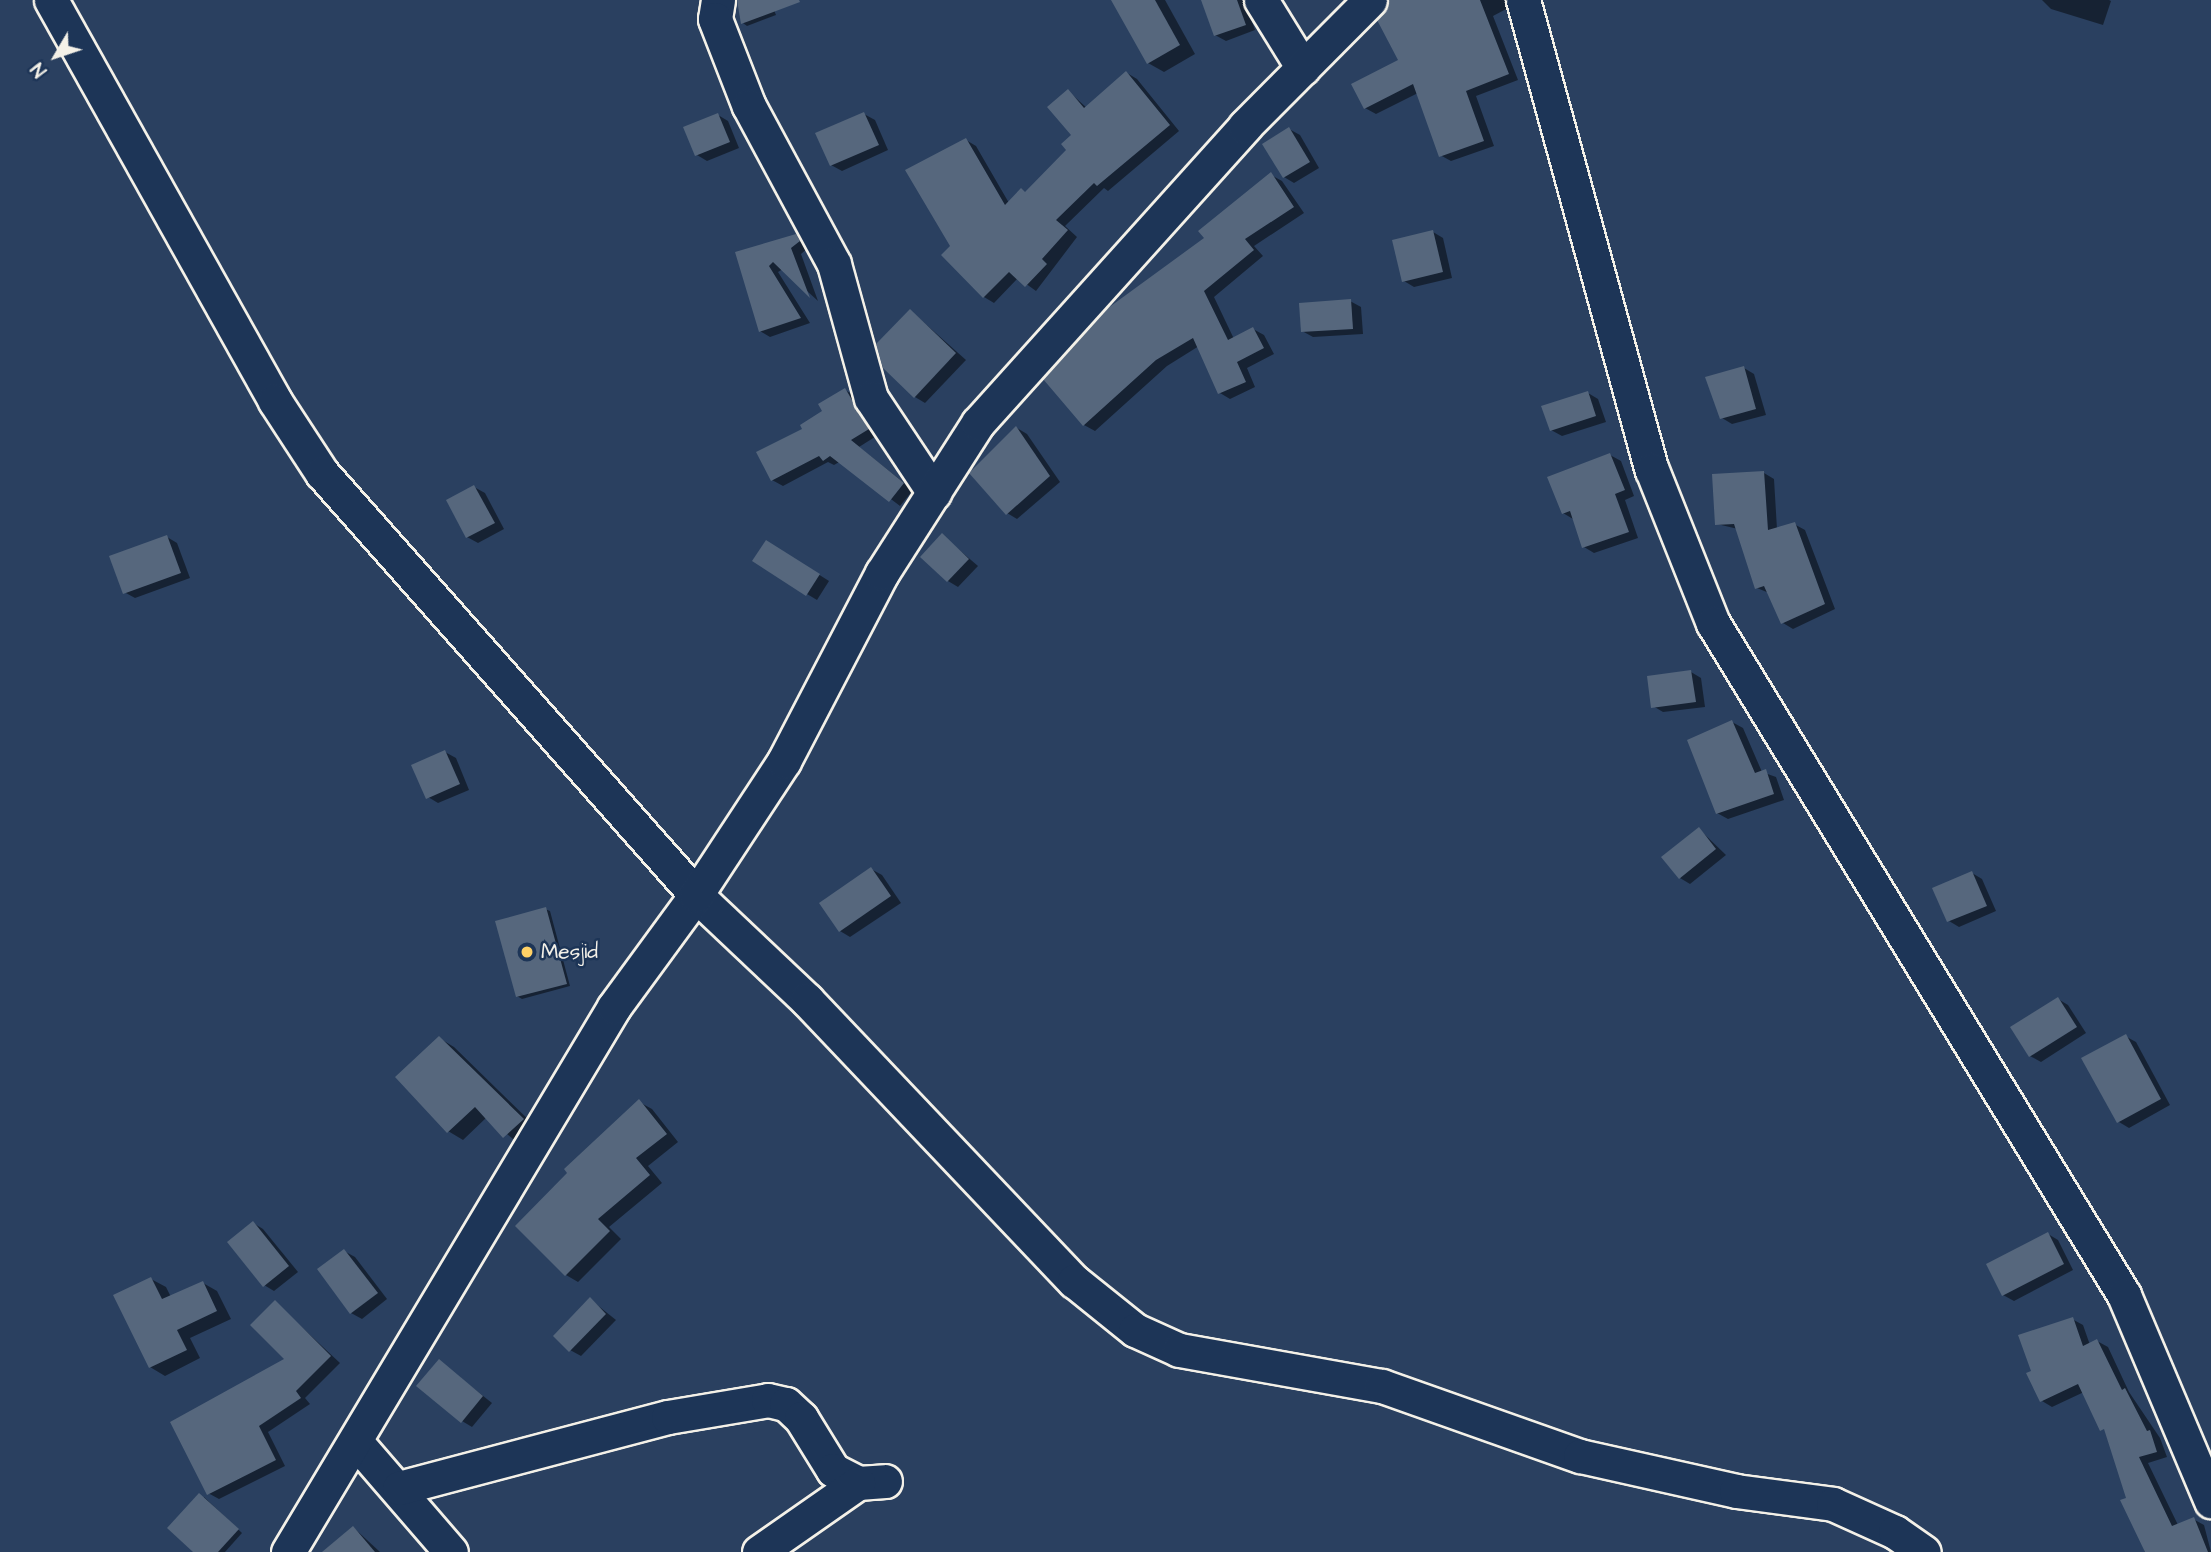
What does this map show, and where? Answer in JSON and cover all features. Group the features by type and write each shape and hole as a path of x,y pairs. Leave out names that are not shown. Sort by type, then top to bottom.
{"street":[{"path":"51,0 301,445 368,526 696,895 807,1000 1074,1281 1135,1330 1179,1350 1382,1385 1580,1456 1736,1492 1833,1504 1895,1532 1924,1552"},
{"path":"718,0 715,19 749,106 834,264 871,398 933,493"},
{"path":"1261,0 1303,68"},
{"path":"288,1552 614,1007 696,895 784,761 883,573 978,423 1038,352 1370,0"},
{"path":"1523,0 1652,470 1713,623 2124,1295 2211,1501"},
{"path":"399,1488 668,1417 768,1399 786,1404 802,1418 833,1470 872,1482 759,1552"},
{"path":"356,1442 399,1488 451,1552"}],"building":[{"path":"737,0 799,0 800,2 741,24"},
{"path":"1111,0 1155,0 1180,45 1147,64"},
{"path":"1201,0 1237,0 1246,25 1214,36"},
{"path":"1389,0 1480,0 1509,74 1466,91 1484,141 1439,157 1413,84 1364,109 1351,84 1398,60 1377,20"},
{"path":"1126,71 1170,125 1097,186 1094,183 1056,220 1068,230 1042,259 1047,264 1025,287 1009,272 983,298 941,255 950,246 905,170 966,138 1005,205 1021,188 1025,192 1066,150 1061,144 1071,135 1047,107 1068,89 1084,108"},
{"path":"864,112 879,145 830,166 815,133"},
{"path":"718,113 730,142 695,156 683,127"},
{"path":"1289,127 1310,162 1283,178 1262,144"},
{"path":"1271,172 1294,207 1245,239 1254,250 1204,291 1228,340 1253,327 1264,348 1237,362 1246,382 1218,394 1193,338 1156,360 1083,426 1043,379 1104,311 1204,238 1198,231"},
{"path":"1433,230 1443,272 1402,282 1392,240"},
{"path":"796,234 800,241 791,248 810,298 773,262 769,266 801,318 759,332 735,252"},
{"path":"1351,299 1353,329 1301,332 1299,303"},
{"path":"910,309 956,353 914,398 883,368 876,344"},
{"path":"1744,366 1756,409 1720,419 1705,377"},
{"path":"845,388 869,429 851,440 904,483 889,502 830,456 823,461 819,456 771,481 756,452 802,429 800,425 822,411 818,404"},
{"path":"1588,391 1596,416 1550,431 1541,406"},
{"path":"1016,426 1050,476 1006,515 969,473"},
{"path":"1610,453 1625,490 1615,494 1629,532 1582,548 1570,511 1562,514 1547,477"},
{"path":"1764,471 1768,530 1795,522 1825,604 1781,624 1764,586 1755,589 1734,524 1715,525 1712,474"},
{"path":"474,485 495,523 466,538 446,500"},
{"path":"942,533 969,559 947,582 920,557"},
{"path":"167,535 181,573 123,594 109,556"},
{"path":"766,540 820,574 806,596 752,561"},
{"path":"1691,670 1696,702 1651,708 1647,676"},
{"path":"1732,720 1755,773 1766,769 1774,794 1716,814 1687,740"},
{"path":"445,750 460,784 426,799 411,765"},
{"path":"1699,827 1716,849 1679,879 1661,857"},
{"path":"871,867 891,896 839,932 819,903"},
{"path":"1972,871 1987,906 1947,922 1932,888"},
{"name":"Mesjid","path":"546,907 567,984 516,997 495,921"},
{"path":"2058,997 2077,1027 2029,1057 2010,1027"},
{"path":"2126,1034 2161,1099 2117,1123 2081,1058"},
{"path":"439,1036 524,1119 503,1138 475,1107 447,1133 395,1077"},
{"path":"639,1099 667,1134 636,1158 650,1175 598,1219 610,1231 565,1276 515,1226 567,1173 564,1169"},
{"path":"253,1221 289,1266 263,1287 227,1242"},
{"path":"2048,1232 2064,1264 2002,1296 1986,1264"},
{"path":"344,1249 378,1293 350,1314 317,1269"},
{"path":"151,1277 162,1299 203,1281 217,1311 177,1330 187,1350 149,1368 113,1295"},
{"path":"590,1297 606,1314 569,1352 553,1336"},
{"path":"275,1300 331,1356 296,1391 301,1398 259,1426 276,1460 207,1495 170,1422 284,1359 250,1325"},
{"path":"2073,1317 2083,1346 2097,1339 2122,1390 2125,1388 2147,1431 2150,1430 2157,1452 2139,1457 2172,1526 2194,1517 2208,1552 2145,1552 2120,1500 2126,1498 2104,1429 2100,1431 2078,1384 2040,1402 2026,1373 2031,1371 2018,1335"},
{"path":"439,1359 483,1396 461,1423 416,1386"},
{"path":"199,1493 239,1529 218,1552 193,1552 167,1528"},
{"path":"353,1526 375,1552 322,1552"}],"place":[{"name":"Mesjid","path":"527,952"}]}
